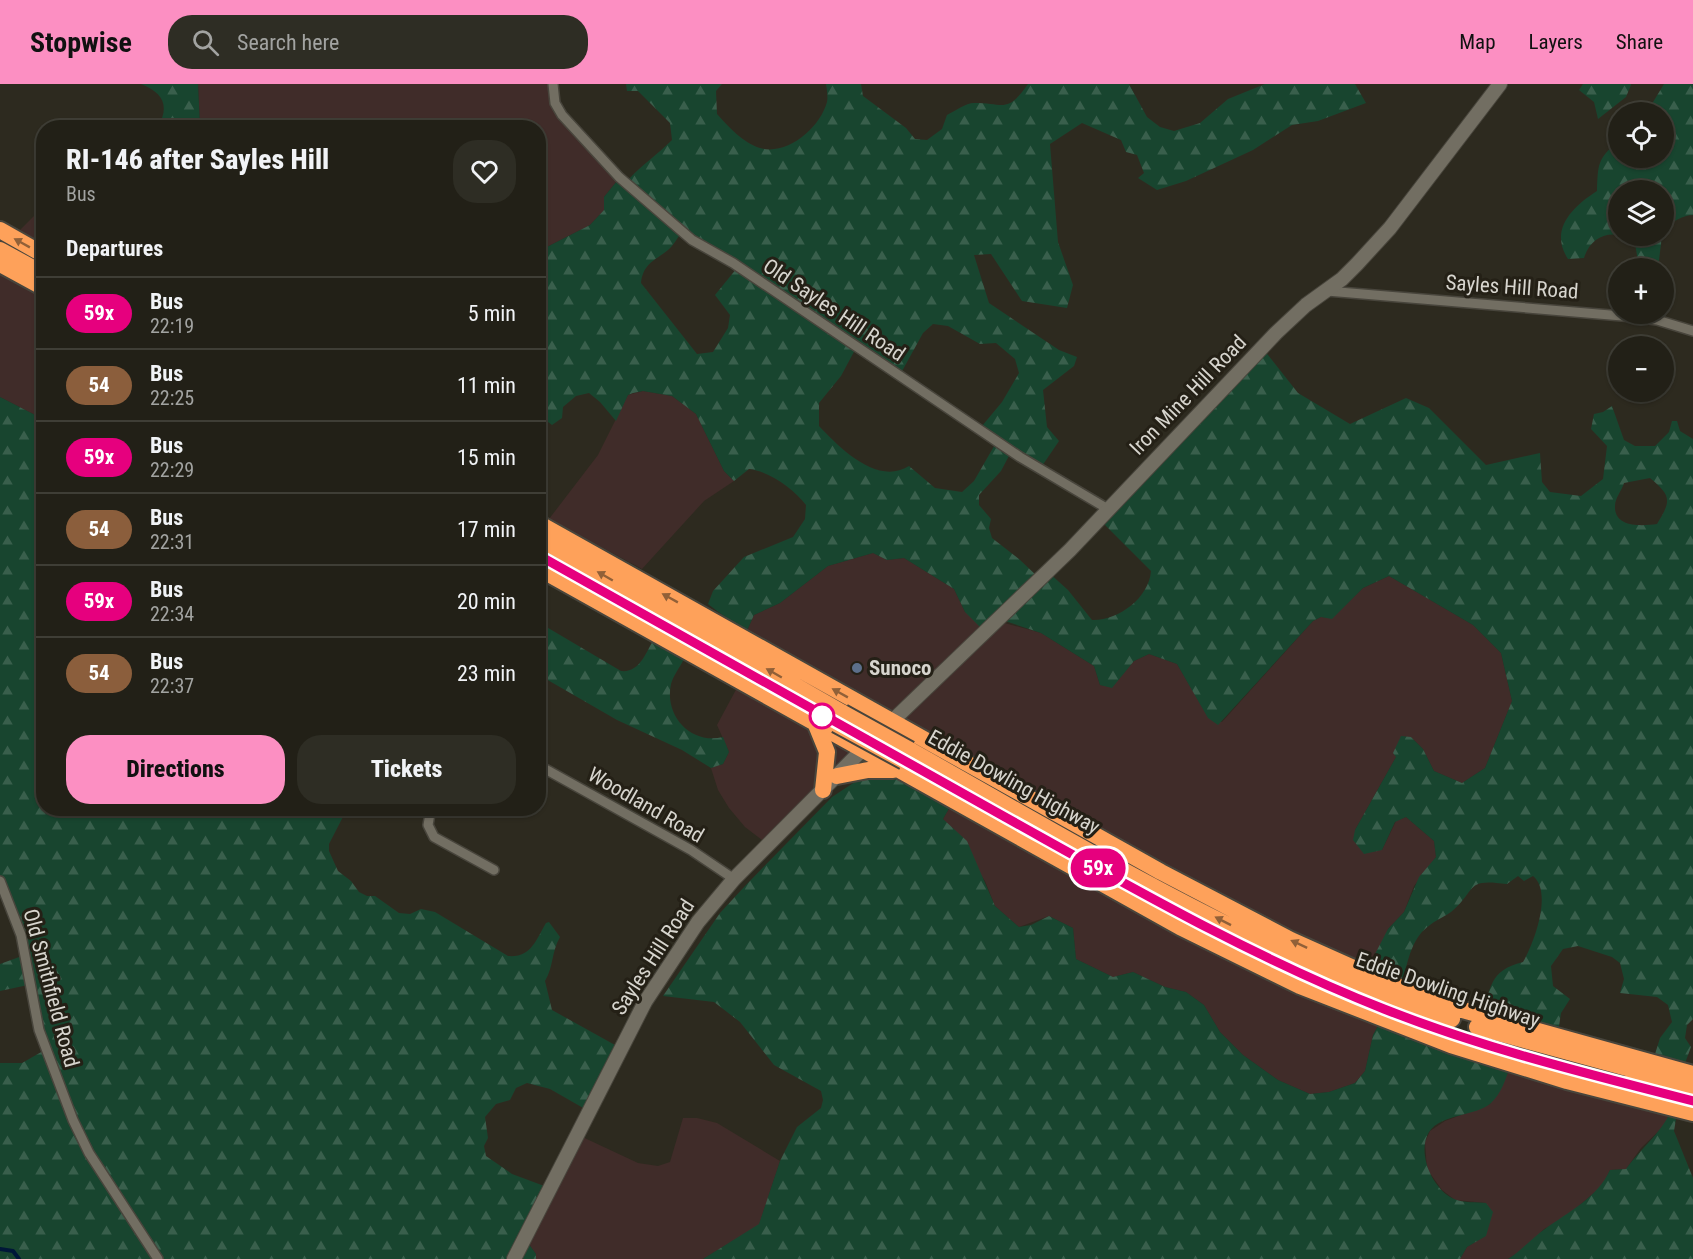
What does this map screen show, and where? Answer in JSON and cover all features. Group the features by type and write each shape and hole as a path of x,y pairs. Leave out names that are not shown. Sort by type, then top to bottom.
{"highway":[{"path":"0,230 36,250"},
{"path":"0,250 36,270"},
{"path":"0,264 36,284"},
{"path":"546,528 1199,893 1344,964 1469,1013 1693,1074"},
{"name":"Eddie Dowling Highway","path":"546,543 840,719 903,761 1206,927 1322,983 1467,1040 1534,1060 1693,1101"},
{"name":"Eddie Dowling Highway","path":"546,559 840,719"},
{"path":"546,573 861,751 903,761 1180,927 1322,996 1462,1049 1567,1081 1693,1113"},
{"path":"816,725 827,752 823,790"},
{"path":"837,776 903,761"},
{"name":"Eddie Dowling Highway","path":"903,761 1332,972 1471,1025 1693,1086"}],"street":[{"name":"Old Sayles Hill Road","path":"553,84 555,103 562,115 619,177 692,240 733,263 1020,457 1108,509"},
{"name":"Iron Mine Hill Road","path":"891,722 1070,550 1276,333 1306,305 1342,279 1390,228 1500,84"},
{"name":"Sayles Hill Road","path":"1327,291 1634,317 1657,320 1693,331"},
{"name":"Sayles Hill Road","path":"514,1259 645,1002 698,922 734,879 891,722"},
{"name":"Woodland Road","path":"546,769 691,850 734,879"},
{"path":"430,816 428,825 434,837 494,870"},
{"name":"Old Smithfield Road","path":"0,881 21,935 39,1030 73,1120 88,1153 158,1259"}],"shaded area":[{"path":"198,84 555,84 565,118 621,176 604,197 604,210 590,225 546,247 546,120 200,120"},
{"path":"36,214 36,241 20,230"},
{"path":"0,269 36,289 36,415 0,397"},
{"path":"643,391 672,396 696,414 724,471 734,481 704,501 642,569 549,519 598,455 628,395"},
{"path":"873,553 887,560 904,558 954,589 965,612 1041,633 1094,666 1100,685 1112,687 1134,661 1149,654 1177,664 1208,717 1222,722 1313,621 1321,617 1332,618 1363,588 1389,576 1473,625 1501,653 1512,701 1485,768 1462,783 1434,771 1423,749 1411,737 1396,757 1355,830 1382,850 1396,821 1406,817 1434,841 1436,857 1414,886 1404,912 1388,929 1378,979 1291,940 746,633 754,615 780,603 828,566"},
{"path":"738,686 858,751 766,843 745,827 729,808 718,790 711,768 723,764 729,752 717,725"},
{"path":"951,805 1379,1024 1373,1035 1365,1071 1355,1083 1329,1092 1310,1094 1278,1080 1243,1055 1220,1032 1204,1005 1186,992 1165,987 1133,972 1113,977 1076,959 1073,928 1049,916 1019,927 995,906 985,881 943,819"},
{"path":"1510,1066 1673,1106 1666,1124 1641,1148 1626,1169 1610,1170 1603,1185 1566,1217 1544,1229 1525,1248 1508,1259 1460,1259 1467,1247 1485,1236 1486,1203 1455,1200 1442,1190 1427,1169 1425,1142 1430,1131 1445,1121 1490,1104"},
{"path":"683,1118 697,1118 717,1123 780,1161 759,1225 703,1259 536,1259 536,1254 528,1243 576,1134 638,1163 658,1166 670,1162"}],"green space":[{"path":"141,84 198,84 200,120 162,120 164,106 155,91"},
{"path":"626,84 722,84 716,91 717,114 736,134 754,146 770,149 791,144 810,130 827,102 826,84 861,84 863,96 906,128 915,139 927,140 942,129 947,115 957,109 971,103 1005,105 1015,100 1028,84 1129,84 1147,117 1160,127 1174,131 1200,123 1228,99 1265,84 1355,84 1366,103 1318,121 1292,125 1253,150 1186,181 1157,190 1138,178 1144,173 1137,155 1126,152 1121,140 1082,123 1050,144 1058,242 1073,285 1067,308 1022,301 991,254 974,255 989,303 1059,350 1077,357 1074,366 1043,390 1047,427 1059,441 1042,466 1011,452 1001,471 979,495 979,505 991,519 989,528 992,538 1038,577 1048,572 1068,590 1092,620 1102,619 1122,612 1138,599 1145,590 1151,571 1100,520 1264,350 1298,393 1350,424 1406,398 1429,408 1486,465 1540,453 1542,482 1550,492 1581,496 1603,479 1607,446 1591,429 1594,414 1603,412 1612,406 1624,440 1635,446 1655,446 1669,432 1672,421 1677,421 1680,431 1693,439 1693,1019 1687,1025 1685,1038 1691,1047 1681,1074 1651,1067 1660,1038 1672,1022 1668,1005 1657,997 1620,993 1624,979 1620,963 1612,957 1578,946 1563,949 1551,966 1553,986 1570,999 1561,1013 1557,1040 1481,1018 1490,989 1497,976 1503,970 1523,962 1532,943 1542,905 1539,884 1533,876 1524,881 1518,876 1507,884 1484,883 1473,887 1451,912 1430,925 1420,935 1410,954 1403,980 1378,978 1375,954 1388,929 1404,912 1419,877 1436,857 1434,841 1406,817 1395,822 1382,850 1364,854 1353,840 1355,830 1396,757 1393,753 1401,736 1411,737 1423,749 1434,771 1462,783 1485,768 1512,701 1501,653 1473,625 1389,576 1363,588 1332,619 1321,617 1313,621 1218,725 1208,718 1177,664 1149,654 1134,661 1112,688 1100,685 1094,666 1041,633 1002,620 982,629 965,612 954,589 904,558 887,560 873,553 828,566 780,603 754,615 746,633 708,604 713,591 744,557 793,537 805,519 806,505 801,499 788,487 757,470 749,469 734,481 724,471 696,414 672,396 643,391 628,395 616,421 589,393 576,396 563,407 562,418 552,425 546,420 546,247 590,225 604,210 604,197 621,176 629,179 672,140 670,123 638,91 627,91","holes":["683,230 689,232 737,268 715,295 730,315 728,328 713,352 697,354 641,283 647,267 670,248","933,324 948,326 980,344 996,343 1015,359 1019,373 1002,402 982,426 997,441 974,481 962,492 935,488 909,466 897,471 872,468 848,454 819,426 819,403 841,376 856,348 901,373 923,333","1650,478 1666,494 1667,499 1665,510 1657,524 1624,522 1616,513 1615,506 1624,483"]},
{"path":"1583,84 1631,84 1626,97 1620,102 1608,102 1608,111 1598,119 1594,102 1579,90"},
{"path":"1664,84 1693,84 1693,215 1674,222 1674,180 1608,180 1608,235 1598,238 1592,243 1584,258 1568,259 1561,238 1562,229 1572,212 1597,191 1600,163 1608,151 1608,168 1674,168 1674,102 1653,102"},
{"path":"1635,246 1661,246 1659,258 1637,258"},
{"path":"0,397 36,415 36,816 343,816 329,844 329,851 338,871 351,881 359,892 367,896 375,896 399,913 410,914 421,909 435,912 508,956 522,954 532,947 546,923 549,922 560,937 545,981 552,1010 615,1045 585,1109 550,1089 527,1083 516,1088 510,1100 496,1104 485,1117 488,1138 484,1146 486,1156 512,1174 547,1187 528,1243 536,1254 536,1259 0,1259 0,1063 22,1063 43,1051 28,985 0,991 0,964 22,956 23,953 0,883"},
{"path":"546,627 621,671 628,671 638,665 654,639 683,656 684,659 671,684 670,696 676,717 682,726 700,737 723,737 729,752 723,764 711,768 682,750 617,720 546,679"},
{"path":"864,776 896,777 951,805 943,819 967,841 995,906 1019,927 1031,925 1049,916 1073,928 1076,959 1113,977 1133,972 1165,987 1186,992 1204,1005 1220,1032 1243,1055 1278,1080 1310,1094 1329,1092 1355,1083 1365,1071 1373,1035 1379,1024 1510,1066 1500,1091 1491,1103 1476,1111 1442,1121 1429,1132 1425,1141 1426,1160 1439,1188 1454,1199 1486,1203 1493,1212 1486,1236 1467,1247 1460,1259 703,1259 759,1224 780,1161 797,1127 821,1108 823,1100 821,1091 774,1065 740,1022 714,1002 663,996 720,913 832,797"},
{"path":"1673,1106 1678,1107 1674,1131 1693,1178 1693,1259 1508,1259 1590,1196 1598,1189 1610,1170 1626,1169 1664,1123"}],"waterway":[{"path":"0,1249 13,1251 19,1259"}],"bus line":[{"name":"59x","path":"546,560 836,724 1256,953 1355,997 1467,1040 1534,1060 1693,1101"}],"place":[{"name":"Sunoco","path":"857,668"}]}
